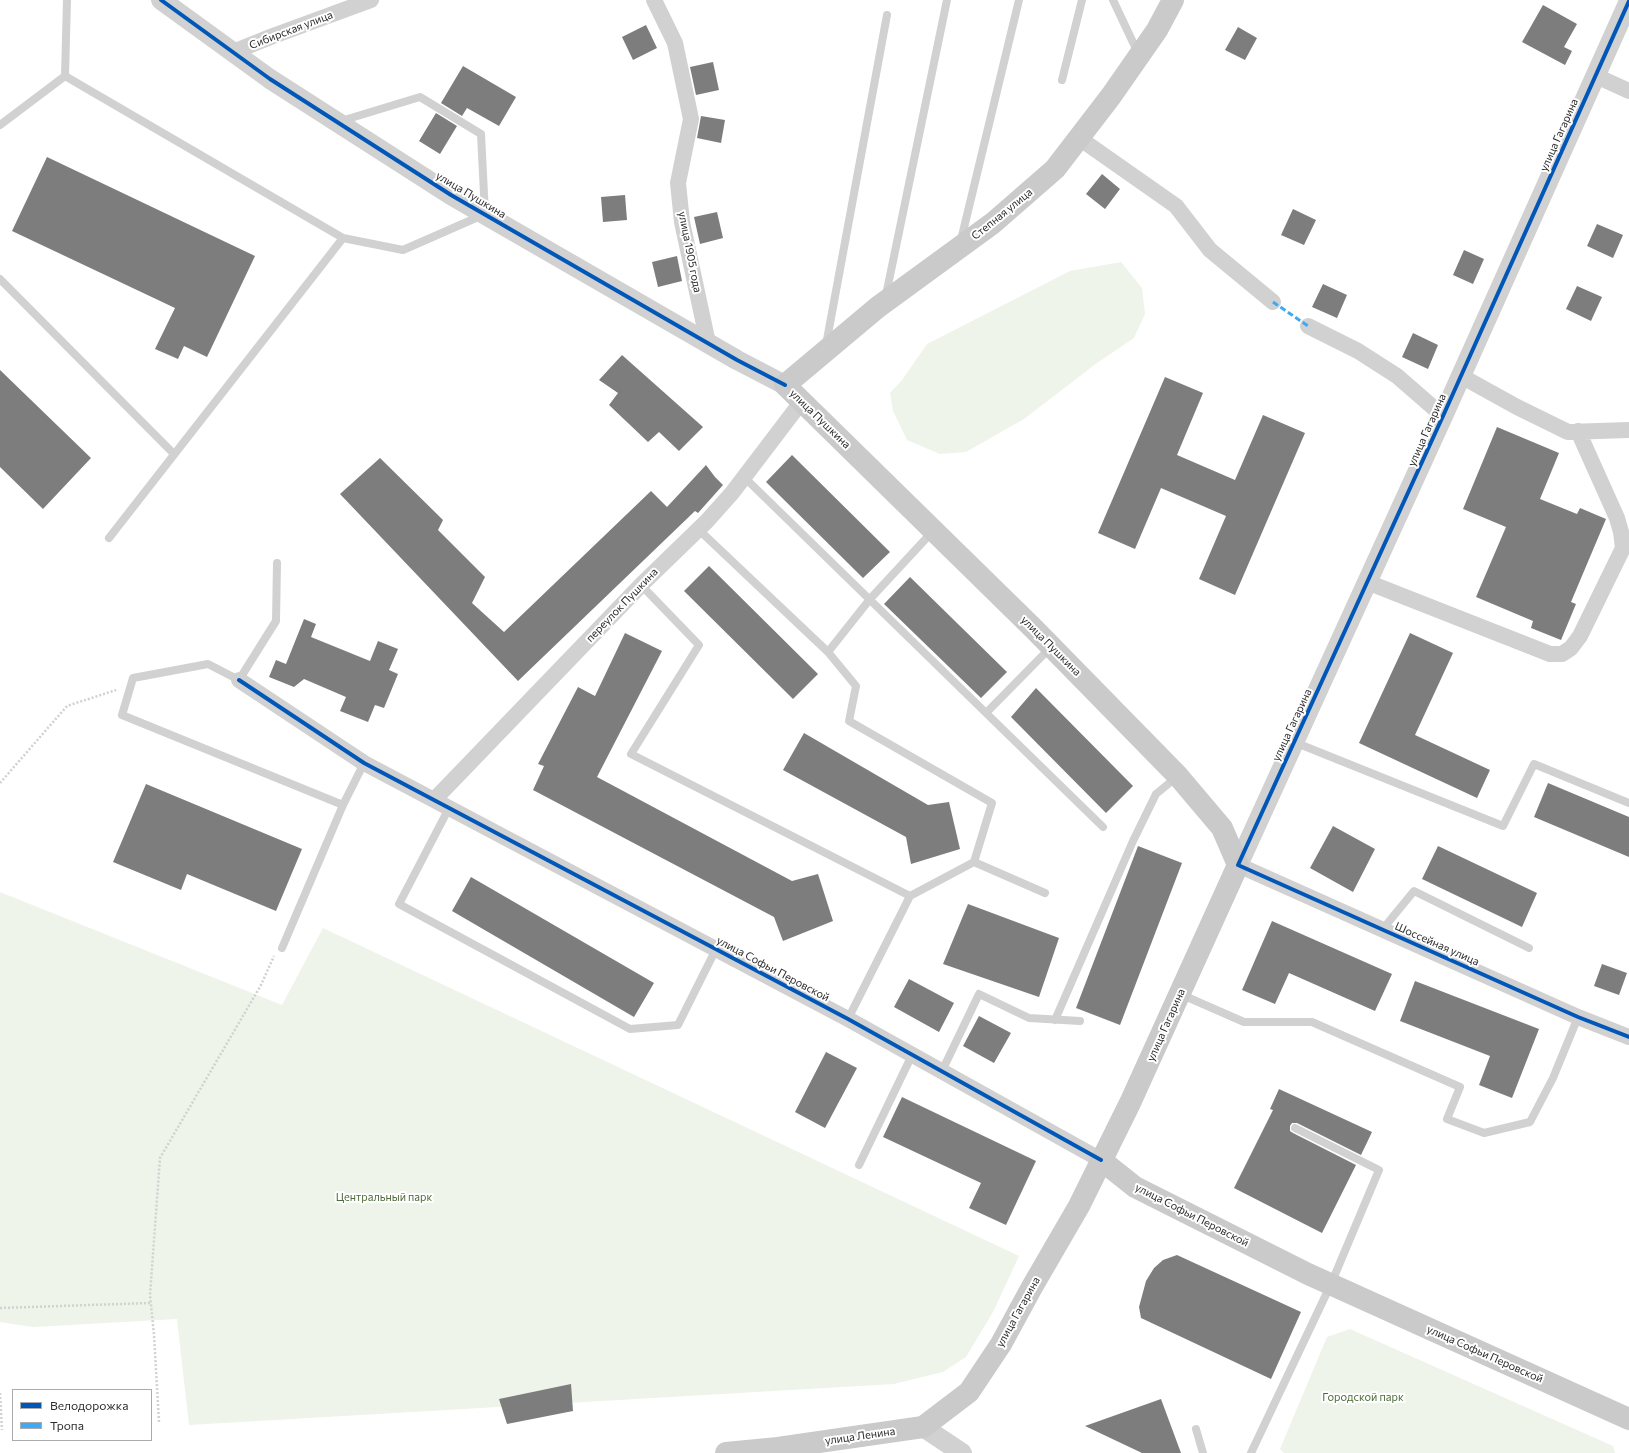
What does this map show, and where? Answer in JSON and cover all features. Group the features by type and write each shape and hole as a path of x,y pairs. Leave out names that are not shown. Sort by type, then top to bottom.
{"main road":[{"name":"Степная улица","path":"785,385 885,302 993,223 1055,169 1140,55 1157,30 1173,0"},
{"name":"улица Пушкина","path":"785,385 1051,647 1178,776 1222,828 1238,865"},
{"name":"улица Гагарина","path":"923,1427 969,1392 1001,1344 1079,1206 1130,1104 1238,865"},
{"name":"улица Софьи Перовской","path":"1101,1160 1135,1187 1331,1284 1629,1419"},
{"name":"улица Ленина","path":"726,1453 779,1450 923,1427"}],"street":[{"name":"улица Пушкина","path":"161,0 270,79 451,195 708,343 785,385"},
{"name":"Сибирская улица","path":"233,52 371,0"},
{"name":"улица 1905 года","path":"654,0 675,43 691,119 678,183 682,222 708,343"},
{"name":"улица Гагарина","path":"1238,865 1443,416 1629,1"},
{"path":"1596,76 1629,91"},
{"path":"1079,138 1176,206 1210,250 1273,302"},
{"path":"1308,326 1358,351 1397,376 1443,416"},
{"path":"1461,376 1517,408 1568,432 1629,430"},
{"name":"переулок Пушкина","path":"434,800 640,585 698,530 732,493 802,401"},
{"path":"1367,582 1550,654 1562,654 1570,648 1580,636 1622,548 1621,532 1617,518 1578,431"},
{"name":"улица Софьи Перовской","path":"239,680 364,763 848,1019 1101,1160"},
{"name":"Шоссейная улица","path":"1238,865 1578,1017 1629,1037"},
{"path":"923,1427 962,1453"}],"lane":[{"path":"65,76 67,0"},
{"path":"885,302 947,0"},
{"path":"960,247 1019,0"},
{"path":"1062,80 1082,0"},
{"path":"1113,0 1140,55"},
{"path":"824,352 888,15"},
{"path":"0,125 65,76"},
{"path":"65,76 344,238 403,250 485,214 481,134 420,97 337,122"},
{"path":"109,538 344,238"},
{"path":"0,279 174,454"},
{"path":"744,477 1103,827"},
{"path":"698,530 828,652 856,686 849,721 992,803 974,862 910,896 848,1019"},
{"path":"828,652 870,599 933,530"},
{"path":"277,563 276,621 239,680 208,664 134,678 122,715 343,805"},
{"path":"640,585 698,645 632,754 910,896"},
{"path":"986,713 1051,647"},
{"path":"1294,742 1503,826 1534,764 1629,803"},
{"path":"279,948 343,805 364,763"},
{"path":"1055,1020 1133,841 1156,794 1178,776"},
{"path":"449,808 399,904 630,1028 678,1025 716,949"},
{"path":"974,862 1045,893"},
{"path":"1382,930 1414,891 1529,948"},
{"path":"942,1072 979,994 1029,1018 1080,1021"},
{"path":"1180,994 1244,1022 1312,1022 1460,1087 1447,1119 1484,1133 1530,1122 1553,1078 1578,1017"},
{"path":"859,1165 912,1055"},
{"path":"1251,1453 1331,1284 1379,1170 1295,1128"},
{"path":"1196,1429 1203,1453"}],"path":[{"path":"0,783 67,706 131,685"},
{"path":"159,1422 154,1335 150,1303 160,1158 261,985 279,948"},
{"path":"0,1308 150,1303"},
{"path":"0,1393 2,1430"}],"green space":[{"path":"1121,262 1142,288 1145,314 1134,338 1097,363 1024,419 966,452 940,454 907,440 893,411 890,393 902,380 927,344 1070,271"},
{"name":"Центральный парк","path":"0,892 282,1005 323,928 1019,1256 993,1312 966,1357 943,1372 894,1384 189,1425 177,1319 33,1327 0,1322"},
{"name":"Городской парк","path":"1350,1329 1613,1446 1615,1453 1284,1453 1280,1449 1327,1337"}],"building":[{"path":"1543,5 1577,24 1564,47 1572,51 1565,65 1522,42"},
{"path":"646,25 657,48 633,60 622,37"},
{"path":"1238,27 1257,38 1245,60 1225,50"},
{"path":"713,62 719,90 696,95 690,67"},
{"path":"463,66 516,97 499,126 467,108 462,116 441,103"},
{"path":"436,113 457,126 440,154 419,141"},
{"path":"701,116 725,120 721,143 697,138"},
{"path":"47,157 255,256 207,357 184,346 178,359 155,349 175,308 12,231"},
{"path":"1102,174 1120,189 1105,209 1086,194"},
{"path":"625,195 627,220 603,222 601,197"},
{"path":"1293,209 1316,220 1304,245 1281,235"},
{"path":"717,212 723,238 700,244 694,217"},
{"path":"1597,224 1623,235 1613,258 1587,246"},
{"path":"1464,250 1484,259 1473,284 1453,275"},
{"path":"677,256 682,281 658,287 652,262"},
{"path":"1323,284 1347,295 1337,318 1312,307"},
{"path":"1577,286 1602,297 1591,321 1566,309"},
{"path":"1413,333 1438,345 1428,369 1402,357"},
{"path":"622,355 703,427 679,451 659,432 648,442 609,405 618,393 599,380"},
{"path":"0,370 91,458 43,509 0,467"},
{"path":"1165,377 1203,393 1177,455 1235,480 1263,415 1305,433 1235,595 1199,579 1226,516 1161,488 1135,549 1098,533"},
{"path":"1497,427 1559,453 1540,499 1577,514 1580,508 1606,519 1571,602 1576,604 1561,640 1531,628 1533,621 1476,597 1506,527 1463,509"},
{"path":"792,455 890,552 863,578 766,482"},
{"path":"380,458 443,520 438,530 485,577 472,603 504,632 651,491 667,507 706,465 723,485 698,513 695,511 518,681 340,494"},
{"path":"709,566 818,674 793,699 684,591"},
{"path":"910,577 1007,672 981,698 884,604"},
{"path":"304,619 316,624 311,637 370,661 378,641 398,649 389,670 398,674 384,708 375,705 368,722 340,711 346,697 304,679 294,687 269,677 276,660 286,664"},
{"path":"625,633 662,651 597,777 792,881 818,874 833,921 783,941 774,917 533,790 544,766 538,764 578,687 595,696"},
{"path":"1410,633 1453,653 1415,735 1490,770 1477,798 1359,743"},
{"path":"1036,688 1133,786 1106,813 1011,717"},
{"path":"804,733 928,805 949,802 960,849 911,864 906,837 783,770"},
{"path":"1548,783 1629,817 1629,857 1534,817"},
{"path":"146,784 302,849 276,911 187,874 181,890 113,862"},
{"path":"1333,826 1375,849 1353,892 1310,868"},
{"path":"1138,846 1182,863 1120,1025 1076,1008"},
{"path":"1438,846 1537,893 1522,927 1422,879"},
{"path":"471,877 654,983 634,1017 452,911"},
{"path":"968,904 1059,938 1039,997 943,964"},
{"path":"1272,921 1392,974 1375,1011 1289,973 1275,1004 1242,990"},
{"path":"1602,964 1627,973 1619,995 1594,986"},
{"path":"909,979 954,1003 939,1032 894,1007"},
{"path":"1415,981 1539,1029 1512,1098 1479,1085 1490,1056 1400,1021"},
{"path":"979,1016 1011,1033 994,1063 963,1046"},
{"path":"826,1052 857,1068 825,1128 795,1112"},
{"path":"1279,1089 1372,1132 1361,1155 1297,1123 1292,1123 1290,1126 1290,1131 1293,1133 1356,1165 1322,1233 1234,1188 1273,1110 1270,1109"},
{"path":"902,1097 1036,1161 1006,1225 969,1208 981,1183 883,1137"},
{"path":"1177,1255 1301,1312 1271,1379 1141,1318 1139,1307 1146,1281 1154,1268 1163,1260"},
{"path":"571,1384 573,1411 507,1424 499,1399"},
{"path":"1161,1399 1181,1453 1142,1453 1085,1426"}],"marked path":[{"path":"1273,302 1308,326"}],"cycle path":[{"path":"161,0 270,79 451,195 737,360 785,385"},
{"path":"1629,1 1443,416 1238,865 1578,1017 1629,1037"},
{"path":"239,680 364,763 848,1019 1101,1160"}]}
